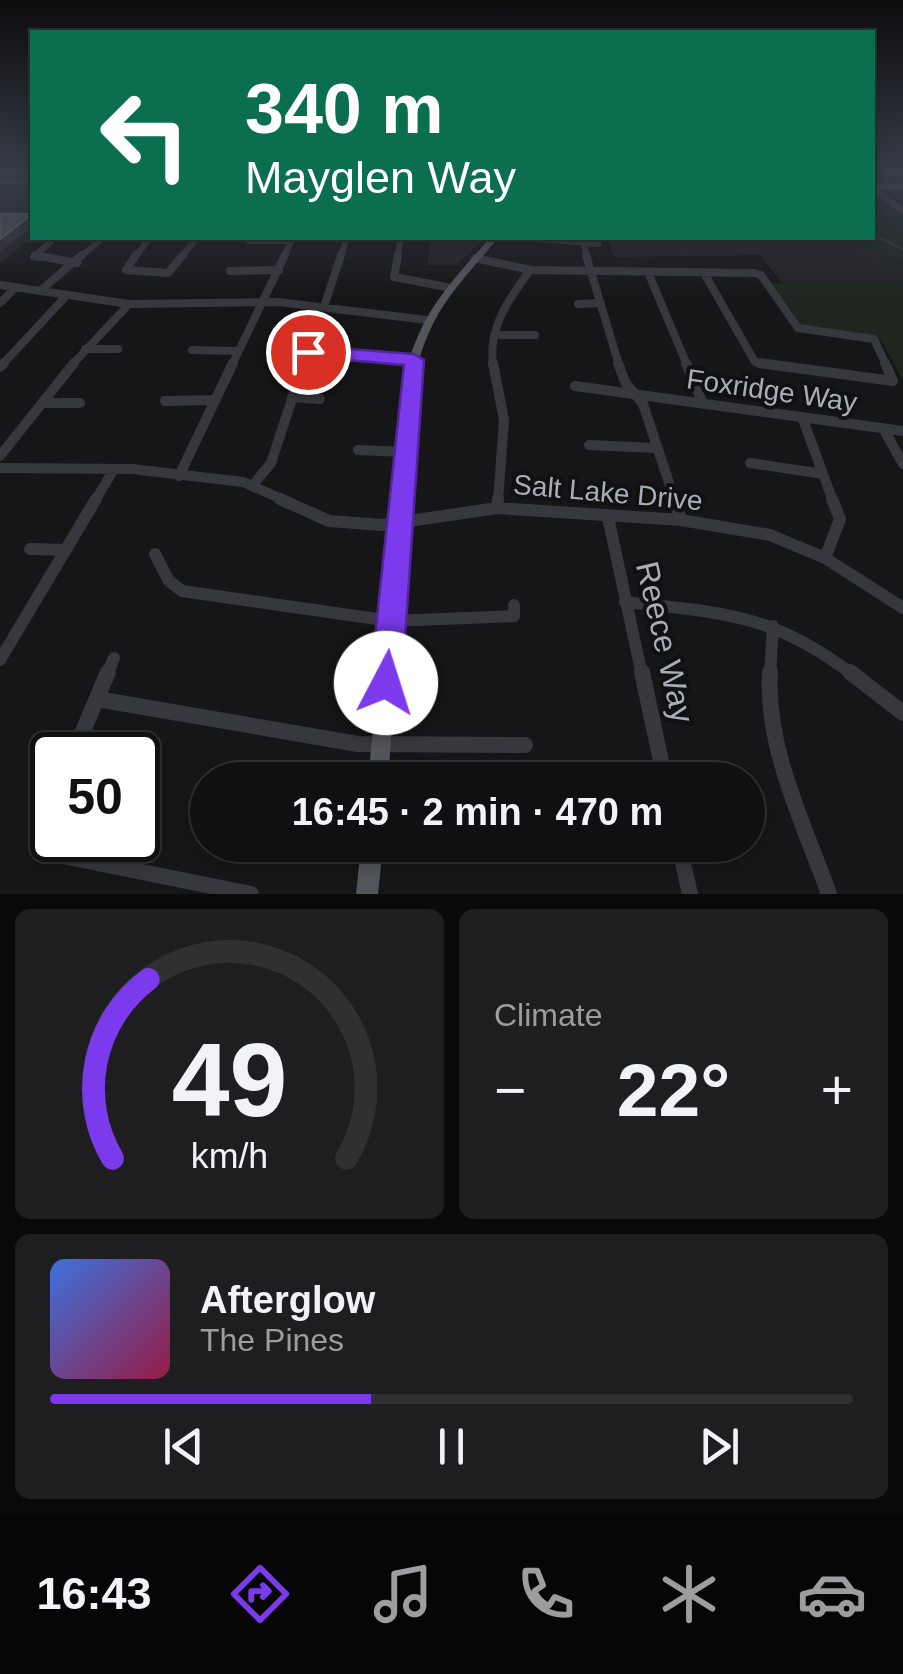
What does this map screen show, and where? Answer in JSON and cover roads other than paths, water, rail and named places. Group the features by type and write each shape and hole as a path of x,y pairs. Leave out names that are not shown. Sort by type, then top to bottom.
{"main road":[{"path":"380,762 414,360 427,320 447,287 492,240"},
{"path":"367,894 370,862"}],"street":[{"path":"54,240 33,257 77,262"},
{"path":"40,291 101,240"},
{"path":"148,240 126,270 168,273 195,240"},
{"path":"179,476 292,240"},
{"path":"324,307 346,240"},
{"path":"401,240 394,277 447,287"},
{"path":"528,240 582,240 598,244"},
{"path":"582,240 598,304 625,382 643,404 680,520"},
{"path":"475,258 530,270 754,273 761,275 798,328 874,340 894,376 892,381 755,362 704,273"},
{"path":"230,272 279,270"},
{"path":"497,508 504,420 492,359 494,335 504,307 530,270"},
{"path":"648,272 703,404"},
{"path":"0,285 129,304 262,302 427,320"},
{"path":"0,303 16,288"},
{"path":"0,367 66,295"},
{"path":"0,456 84,348 129,304"},
{"path":"578,304 598,304"},
{"path":"494,335 536,336"},
{"path":"84,348 118,350"},
{"path":"252,486 271,464 308,352 314,349 414,360"},
{"path":"192,350 237,350"},
{"name":"Foxridge Way","path":"576,386 903,431"},
{"path":"292,397 320,399"},
{"path":"164,400 216,400"},
{"path":"42,403 80,403"},
{"path":"802,417 840,519 825,558"},
{"path":"883,428 903,464"},
{"path":"588,445 655,448"},
{"path":"358,450 406,452"},
{"path":"750,464 823,474"},
{"name":"Salt Lake Drive","path":"0,468 114,468 252,486 329,521 399,526 497,508 680,520 770,535 825,558 903,608"},
{"path":"0,659 114,468"},
{"name":"Reece Way","path":"608,516 661,762"},
{"path":"30,550 65,550"},
{"path":"155,554 169,581 182,591 392,620 514,616 514,605"},
{"path":"625,602 746,617 773,626 804,640 903,713"},
{"path":"773,626 768,700 781,758 829,894"},
{"path":"83,732 114,658"},
{"path":"97,699 381,745 525,744"},
{"path":"93,862 251,894"},
{"path":"683,862 690,894"}],"waterway":[{"path":"875,235 903,249"}]}
